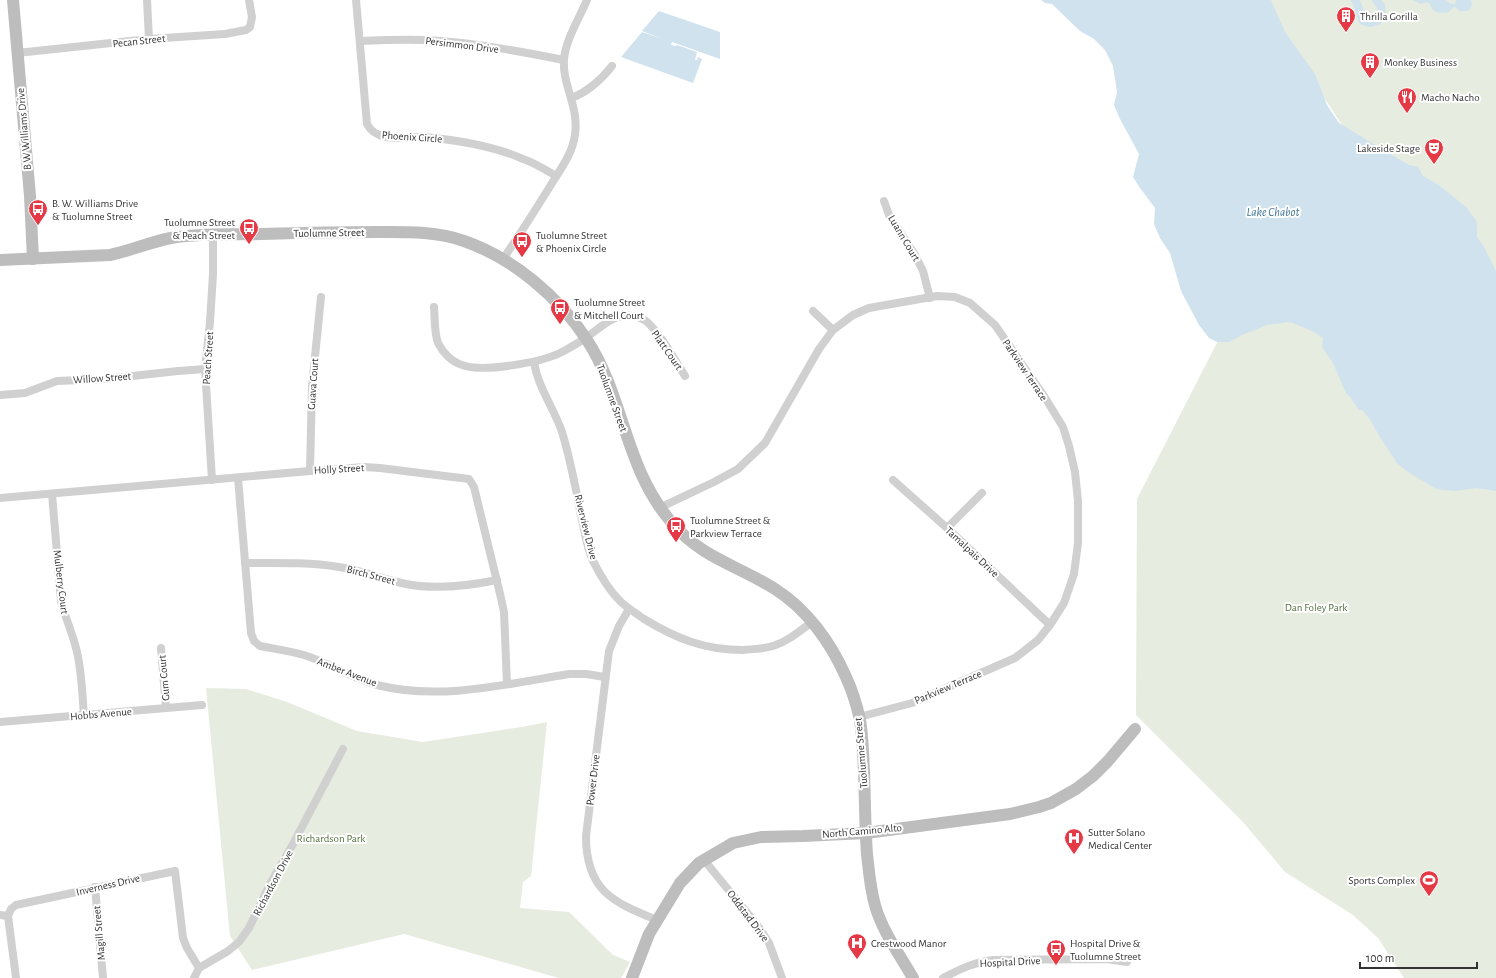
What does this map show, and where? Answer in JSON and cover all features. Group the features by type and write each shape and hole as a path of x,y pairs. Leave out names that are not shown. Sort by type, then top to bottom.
{"main road":[{"name":"B W Williams Drive","path":"13,0 30,196 33,259"},
{"name":"Tuolumne Street","path":"0,260 110,255 171,238 192,235 326,232 433,233 467,242 503,259 532,280 566,313 586,338 602,365 636,463 659,508 687,539 715,559 777,590 796,606 824,636 846,678 859,716 863,748 869,872 875,905 883,927 914,978"},
{"name":"North Camino Alto","path":"632,978 649,934 680,883 699,863 733,843 761,837 866,832 1010,814 1039,807 1072,791 1092,776 1108,761 1135,729"}],"street":[{"path":"147,0 149,39"},
{"name":"Pecan Street","path":"17,53 149,39 225,34 246,30 250,27 252,18 249,0"},
{"name":"Phoenix Circle","path":"356,0 367,124 370,129 376,134 391,137 422,137 457,141 503,152 523,158 556,176"},
{"path":"503,259 572,149 575,136 576,113 568,86 564,60 572,35 587,0"},
{"name":"Persimmon Drive","path":"360,41 405,39 426,40 478,45 564,60"},
{"path":"572,98 598,83 612,66"},
{"name":"Luann Court","path":"884,201 889,215 918,260 923,271 930,298"},
{"name":"Peach Street","path":"212,480 205,370 214,274 213,235"},
{"name":"Parkview Terrace","path":"659,508 738,469 765,443 819,349 833,330 854,315 869,308 937,296 954,297 970,303 995,325 1044,396 1063,428 1075,472 1078,501 1078,543 1074,574 1064,603 1038,640 1016,658 912,703 859,716"},
{"name":"Guava Court","path":"310,471 312,386 321,297"},
{"name":"Platt Court","path":"434,307 435,332 439,344 444,352 453,361 463,366 473,368 507,366 534,362 560,353 586,338 609,321 631,315 645,320 657,334 685,376"},
{"path":"814,311 833,330"},
{"name":"Riverview Drive","path":"534,362 538,381 562,431 592,559 612,591 629,609 653,624 685,640 706,647 727,649 755,650 772,646 784,642 812,622"},
{"name":"Willow Street","path":"0,395 25,393 57,381 105,379 178,370 205,370"},
{"name":"Holly Street","path":"0,498 310,471 375,468 469,479 474,487 504,612 507,684"},
{"name":"Amber Avenue","path":"238,478 251,633 254,641 260,646 305,656 377,685 413,691 433,692 507,684 569,674 586,674 605,677"},
{"name":"Tamalpais Drive","path":"893,480 947,528 1050,625"},
{"path":"947,528 982,493"},
{"name":"Mulberry Court","path":"52,494 61,600 65,617 76,647 80,668 84,716"},
{"name":"Birch Street","path":"245,563 286,562 322,564 341,567 418,586 451,586 497,580"},
{"name":"Power Drive","path":"629,609 613,640 605,677 586,836 586,852 592,875 612,899 632,910 657,920"},
{"name":"Gum Court","path":"161,648 166,708"},
{"name":"Hobbs Avenue","path":"0,722 202,705"},
{"name":"Richardson Drive","path":"199,968 228,951 239,942 249,928 270,884 293,844 343,749"},
{"name":"Oddstad Drive","path":"704,860 758,926 769,943 782,978"},
{"name":"Inverness Drive","path":"16,978 4,915 16,905 175,870 183,938 199,968"},
{"name":"Magill Street","path":"95,887 103,978"},
{"name":"Hospital Drive","path":"943,978 960,969 977,963 993,960 1107,959 1127,962"},
{"path":"194,978 199,968"}],"green space":[{"path":"1259,0 1496,0 1496,278 1346,131"},
{"name":"Dan Foley Park","path":"1246,286 1496,433 1496,978 1404,978 1378,938 1353,915 1285,872 1243,822 1136,715 1137,499"},
{"name":"Richardson Park","path":"206,688 246,689 287,702 357,731 423,742 547,722 531,876 523,882 520,908 569,912 613,955 630,962 621,978 559,978 404,934 252,970 230,936"}],"water":[{"name":"Lake Chabot","path":"1041,0 1271,0 1285,32 1315,74 1327,105 1339,123 1409,165 1418,167 1423,176 1439,185 1467,208 1477,222 1477,237 1484,247 1496,271 1496,491 1477,488 1454,491 1436,489 1408,472 1397,463 1369,418 1362,410 1359,410 1346,393 1333,363 1322,347 1323,338 1312,331 1290,322 1267,325 1229,342 1217,342 1209,338 1199,325 1181,291 1170,253 1160,238 1154,224 1155,208 1133,177 1139,154 1114,105 1117,92 1113,66 1105,50 1094,39 1080,31 1052,4 1045,3"},
{"path":"1413,0 1446,0 1451,4 1455,4 1456,0 1471,0 1472,5 1467,11 1460,11 1455,7 1449,12 1440,13 1435,11 1427,2 1420,4"},
{"path":"659,11 720,32 720,59 672,42 671,45 677,45 697,52 695,60 697,60 698,57 702,59 693,83 621,57 642,32 663,39 642,31"}],"waterway":[{"path":"1355,0 1363,21 1371,23 1378,21 1382,14 1381,6 1376,0"}],"place":[{"name":"Thrilla Gorilla","path":"1346,33"},
{"name":"Monkey Business","path":"1370,79"},
{"name":"Macho Nacho","path":"1407,114"},
{"name":"Lakeside Stage","path":"1434,165"},
{"name":"B. W. Williams Drive & Tuolumne Street","path":"38,226"},
{"name":"Tuolumne Street & Peach Street","path":"249,245"},
{"name":"Tuolumne Street & Phoenix Circle","path":"522,258"},
{"name":"Tuolumne Street & Mitchell Court","path":"560,325"},
{"name":"Tuolumne Street & Parkview Terrace","path":"676,543"},
{"name":"Sutter Solano Medical Center","path":"1074,855"},
{"name":"Sports Complex","path":"1429,897"},
{"name":"Crestwood Manor","path":"857,960"},
{"name":"Hospital Drive & Tuolumne Street","path":"1056,966"}]}
